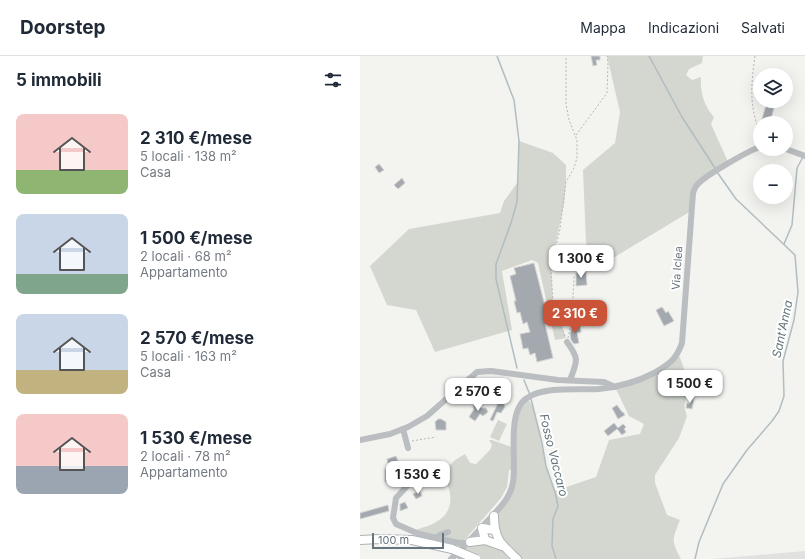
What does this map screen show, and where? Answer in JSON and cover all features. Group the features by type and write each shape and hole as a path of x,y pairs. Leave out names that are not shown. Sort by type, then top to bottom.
{"main road":[{"path":"494,516 494,530 502,546"},
{"path":"485,540 482,528 494,530"},
{"path":"360,540 412,540 452,549 476,559"},
{"path":"467,544 485,540 502,546 517,559"}],"street":[{"name":"Via Iclea","path":"494,516 509,496 513,482 514,422 518,410 530,396 539,392 615,387 645,377 670,364 678,354 682,343 691,201 696,185 710,174 753,151"},
{"path":"793,151 805,156"},
{"path":"568,342 576,354 577,363 570,380"},
{"path":"360,440 390,434 427,416 477,372 491,371 526,377 604,382 615,387"},
{"path":"403,429 408,448"},
{"path":"410,484 396,498 393,518 396,524 419,534 467,544"},
{"path":"451,559 494,516"},
{"path":"436,538 448,532"},
{"path":"461,559 460,557 467,544"}],"path":[{"path":"566,56 566,104 569,120 577,140 577,158 574,168 566,182 560,229 551,267 553,306 568,342"},
{"path":"575,136 607,93 607,56"},
{"path":"755,56 751,84 751,98 755,116"},
{"path":"568,342 572,318 574,276"},
{"path":"406,438 413,442 436,436"}],"shaded area":[{"path":"607,56 703,56 702,63 689,69 686,75 692,80 701,77 703,98 714,117 711,124 729,164 696,185 691,211 593,270 586,242 583,170 615,143 620,112"},
{"path":"519,141 553,153 566,165 564,204 551,267 553,305 566,338 555,340 538,263 532,260 502,271 512,330 435,352 416,310 387,305 370,266 409,229 500,213 504,201 518,182"},
{"path":"678,354 686,379 685,407 687,416 679,438 655,475 655,483 667,515 680,520 674,536 674,544 681,559 461,559 460,557 470,542 502,545 494,516 509,496 513,469 509,470 507,487 501,498 462,543 411,531 436,522 447,512 450,496 447,484 441,474 455,460 465,454 470,463 476,464 490,450 492,445 489,440 514,448 514,422 527,398 534,408 546,466 555,491 596,477 609,440 640,434 644,424 629,416 615,387 645,377"},
{"path":"498,420 507,424 499,441 490,437"},
{"path":"805,551 805,559 712,559"}],"building":[{"path":"591,56 600,56 600,60 596,60 597,65 593,66"},
{"path":"765,108 774,108 772,116 763,116"},
{"path":"379,164 384,170 379,173 375,167"},
{"path":"402,178 405,183 398,189 394,185"},
{"path":"534,263 549,322 545,324 553,358 537,362 535,353 530,355 528,348 523,349 520,334 530,332 527,322 523,324 520,312 517,313 514,301 516,301 510,276 516,274 514,268"},
{"path":"586,272 587,285 576,286 576,273"},
{"path":"662,307 666,313 668,311 674,321 664,326 656,310"},
{"path":"580,325 581,332 577,333 579,343 574,344 571,340 570,334 572,326"},
{"path":"487,384 493,387 490,395 483,393"},
{"path":"502,384 511,388 509,392 500,388"},
{"path":"690,398 694,398 692,409 686,408 687,403 689,404"},
{"path":"499,401 504,403 505,407 501,413 497,412 493,421 490,420"},
{"path":"475,404 482,408 486,408 488,412 483,416 480,414 475,421 469,417"},
{"path":"617,405 625,415 618,419 612,408"},
{"path":"438,419 446,422 446,430 436,430 435,422"},
{"path":"614,423 618,428 623,424 626,427 624,429 626,432 622,435 617,429 608,436 604,431"},
{"path":"396,456 398,461 388,464 387,459"},
{"path":"385,469 404,469 404,483 385,482"},
{"path":"420,491 422,496 416,499 413,494"},
{"path":"405,502 408,508 400,511 400,504"},
{"path":"388,505 389,511 360,519 360,513"}],"waterway":[{"name":"Fosso Vaccaro","path":"497,56 514,100 519,141 517,202 496,264 496,279 517,368"},
{"name":"Sant'Anna","path":"649,56 682,117 715,168"},
{"path":"784,244 792,225 797,168 803,157"},
{"name":"Sant'Anna","path":"695,559 699,542 723,484 747,450 779,411 784,396 783,361 794,320 798,292 795,255 736,199 717,172"},
{"name":"Fosso Vaccaro","path":"524,380 530,395"},
{"name":"Fosso Vaccaro","path":"531,399 546,466 558,506 553,519 552,546 556,559"}]}
